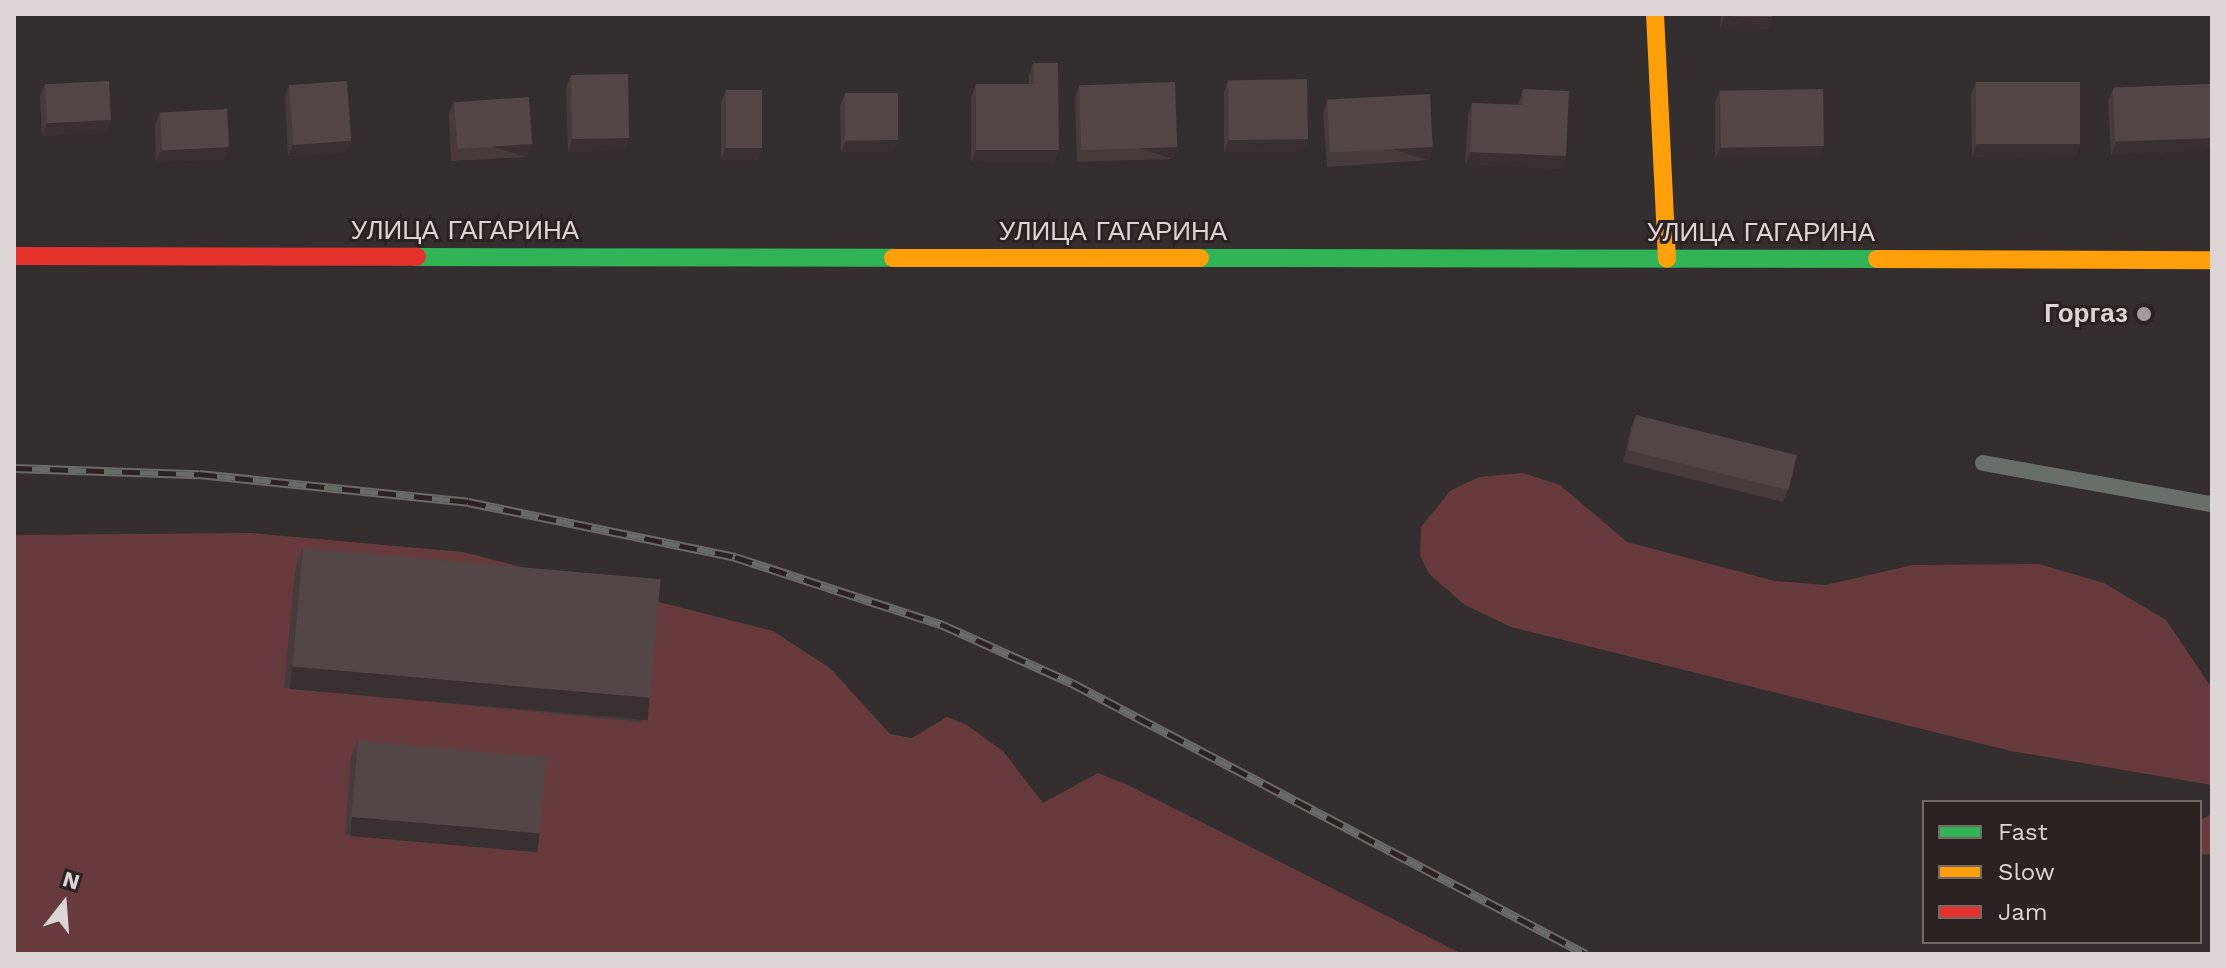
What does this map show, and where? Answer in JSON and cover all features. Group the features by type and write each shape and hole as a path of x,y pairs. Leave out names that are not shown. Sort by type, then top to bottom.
{"main road":[{"path":"1655,14 1667,259"},
{"name":"УЛИЦА ГАГАРИНА","path":"14,256 2212,260"}],"lane":[{"path":"1983,463 2212,504"}],"shaded area":[{"path":"1523,473 1560,485 1627,542 1775,581 1825,585 1913,565 2039,564 2104,583 2166,620 2212,688 2212,785 2011,751 1511,627 1465,605 1429,574 1420,555 1421,527 1450,491 1479,477"},
{"path":"251,533 463,552 773,631 830,668 890,734 912,738 947,717 967,725 1003,751 1043,803 1098,773 1126,784 1462,954 14,954 14,535"},
{"path":"2212,814 2212,854 2202,855 2202,819"}],"building":[{"path":"1725,14 1773,14 1772,17"},
{"path":"1033,63 1058,63 1059,150 976,150 976,84 1034,84"},
{"path":"628,74 629,138 572,139 571,75"},
{"path":"1307,79 1308,139 1229,140 1228,80"},
{"path":"109,81 111,120 47,123 45,84"},
{"path":"347,81 351,141 293,145 289,85"},
{"path":"1175,82 1177,147 1081,150 1079,85"},
{"path":"1976,82 2080,82 2080,144 1976,144"},
{"path":"2210,84 2212,138 2115,141 2113,87"},
{"path":"1523,89 1569,91 1566,156 1470,152 1472,103 1522,105"},
{"path":"1823,89 1824,146 1721,148 1720,91"},
{"path":"726,90 762,90 762,148 726,148"},
{"path":"845,93 898,93 898,140 845,140"},
{"path":"1430,94 1433,147 1330,152 1327,99"},
{"path":"529,97 532,144 457,149 454,102"},
{"path":"227,109 229,147 162,150 160,113"},
{"path":"1636,415 1797,455 1788,490 1627,450"},
{"path":"303,548 661,579 650,698 293,667"},
{"path":"358,741 546,757 540,833 351,817"}],"railway":[{"path":"14,468 199,474 468,502 735,557 943,625 1072,683 1586,954"}],"traffic: fast":[{"path":"417,257 893,258"},
{"path":"1200,258 1877,259"}],"traffic: slow":[{"path":"1655,14 1667,259"},
{"path":"893,258 1200,258"},
{"path":"1877,259 2212,260"}],"traffic: jam":[{"path":"14,256 417,257"}],"place":[{"name":"Горгаз","path":"2144,314"}]}
